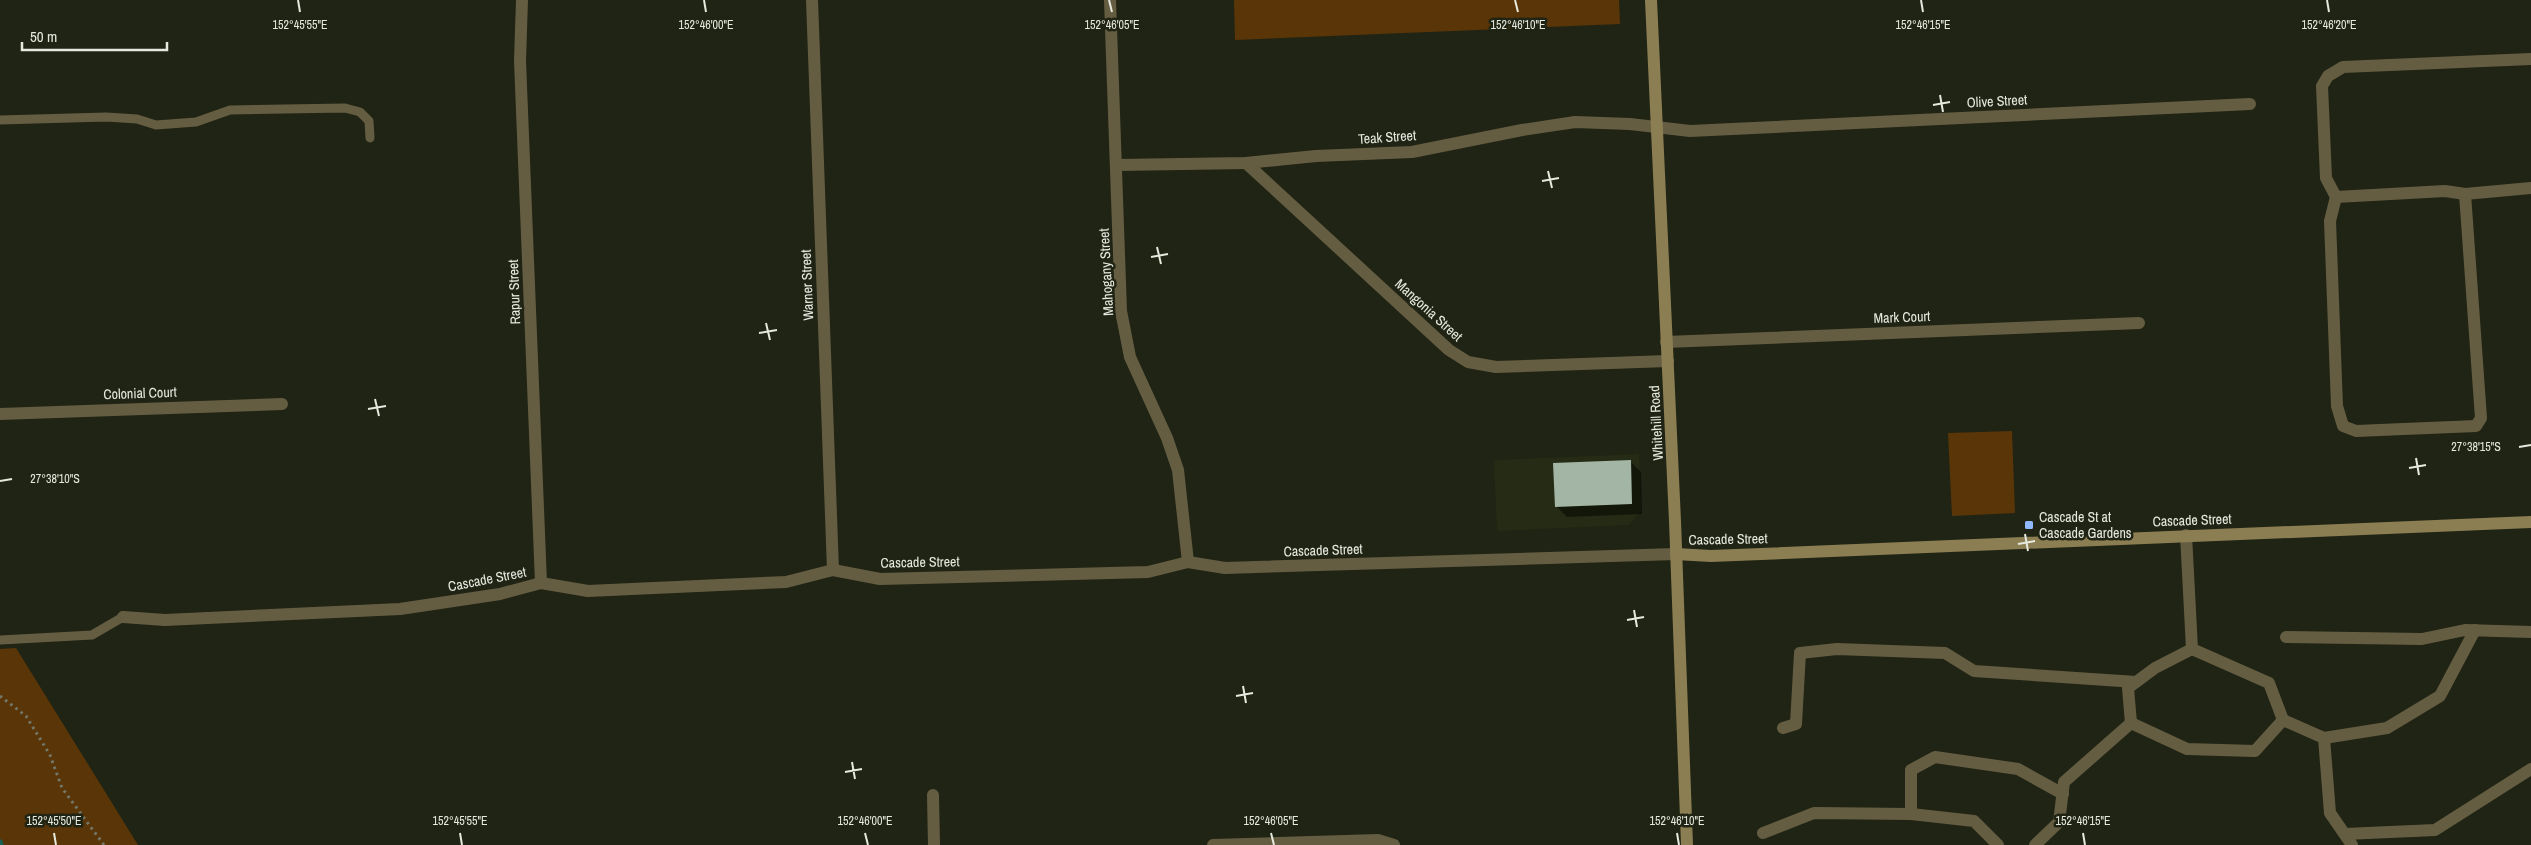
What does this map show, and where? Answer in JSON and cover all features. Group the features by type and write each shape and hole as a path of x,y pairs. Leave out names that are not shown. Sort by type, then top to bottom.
{"street":[{"name":"Rapur Street","path":"522,0 520,61 541,583"},
{"name":"Warner Street","path":"812,0 833,570"},
{"name":"Mahogany Street","path":"1110,0 1121,310 1130,357 1178,470 1188,562"},
{"name":"Whitehill Road","path":"1651,0 1668,361 1687,845"},
{"path":"2465,194 2480,418 2476,426 2356,431 2343,426 2337,406 2330,221 2336,197 2326,178 2321,100 2322,86 2328,76 2343,67 2531,59"},
{"name":"Olive Street","path":"1656,128 1690,131 2250,104"},
{"name":"Teak Street","path":"1116,165 1246,163 1316,156 1412,152 1522,130 1575,122 1656,128"},
{"name":"Mangonia Street","path":"1246,163 1449,350 1468,362 1496,367 1668,361"},
{"path":"2336,197 2444,191 2465,194 2531,188"},
{"name":"Mark Court","path":"1666,342 2139,323"},
{"name":"Colonial Court","path":"0,414 282,404"},
{"name":"Cascade Street","path":"123,617 165,620 400,609 500,594 541,583 588,591 776,583 833,570 880,579 1148,572 1188,562 1225,568 1676,554 1711,556 2531,522"},
{"path":"2186,535 2192,649"},
{"path":"2286,637 2422,639 2465,630 2531,632"},
{"path":"2192,649 2269,683 2283,720 2324,738 2387,728 2440,696 2475,630"},
{"path":"1783,728 1796,724 1800,653 1837,649 1945,653 1974,671 2136,682"},
{"path":"2131,724 2128,688 2192,649"},
{"path":"2131,724 2187,749 2255,751 2283,720"},
{"path":"2035,845 2059,822 2064,782 2131,724"},
{"path":"2324,738 2330,813 2349,840 2435,830 2531,769"},
{"path":"1911,814 1911,770 1935,757 2018,769 2063,794"},
{"path":"933,795 934,845"},
{"path":"1763,833 1814,813 1911,814 1974,821 1998,845"},
{"path":"1213,845 1378,840 1394,845"}],"lane":[{"path":"0,120 106,118 137,119 156,125 196,122 230,110 345,108 360,112 369,121 370,138"},
{"path":"1,640 92,635 123,617"}],"path":[{"path":"0,696 26,716 46,748 62,788 104,845"}],"shaded area":[{"path":"1234,0 1619,0 1620,24 1235,40"},
{"path":"2012,431 2015,513 1952,516 1948,433"},
{"path":"1639,454 1641,510 1629,525 1497,531 1494,460"},
{"path":"16,648 138,845 0,845 0,649"}],"building":[{"path":"1631,460 1632,504 1555,507 1553,463"}],"place":[{"name":"Cascade St at Cascade Gardens","path":"2029,525"}]}
